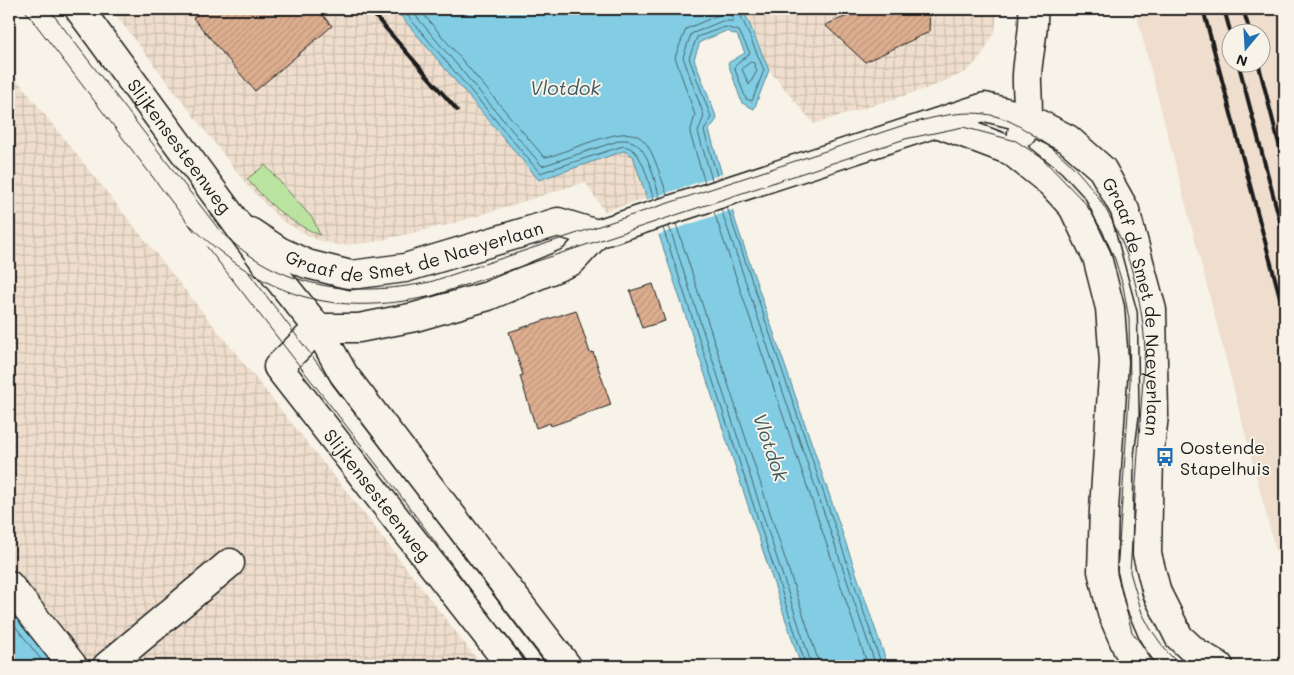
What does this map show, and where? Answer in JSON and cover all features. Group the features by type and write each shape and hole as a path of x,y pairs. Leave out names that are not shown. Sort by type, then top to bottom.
{"street":[{"name":"Slijkensesteenweg","path":"79,9 268,266 318,328 344,375 567,666"},
{"path":"1011,151 1024,129 1033,9"},
{"name":"Graaf de Smet de Naeyerlaan","path":"318,328 359,328 415,317 488,296 572,261 597,234 985,107 1025,117 1068,139 1102,169 1125,210 1137,248 1152,310 1154,416 1150,455 1147,554 1157,594 1179,637 1194,652 1219,666"},
{"name":"Graaf de Smet de Naeyerlaan","path":"937,123 1011,151 1051,183 1073,207 1097,257 1110,308 1114,362 1104,509 1102,571 1112,613 1127,648 1138,666"},
{"name":"Graaf de Smet de Naeyerlaan","path":"239,225 279,251 308,264 351,274 404,268 558,222 597,234"},
{"name":"Slijkensesteenweg","path":"318,328 278,367 510,666"},
{"path":"107,666 230,563"},
{"path":"9,585 73,666"}],"shaded area":[{"path":"111,9 395,9 539,180 624,151 633,156 648,198 604,211 585,182 455,223 369,243 338,245 317,240 282,221 247,185"},
{"path":"743,9 998,9 995,30 981,57 966,72 928,88 814,124 769,70"},
{"path":"1135,9 1285,9 1285,587"},
{"path":"9,70 369,520 482,666 60,666 9,600"}],"green space":[{"path":"265,165 313,219 320,235 308,230 280,212 247,179"}],"water":[{"name":"Vlotdok","path":"395,9 743,9 769,70 754,109 742,103 728,63 745,53 737,35 726,31 700,42 694,59 717,119 709,130 736,223 888,666 801,666 633,156 624,151 539,180"},
{"path":"9,600 60,666 9,666"}],"pier":[{"path":"725,173 735,209 658,235 646,200"}],"building":[{"path":"205,9 317,9 332,26 255,91 193,18"},
{"path":"864,9 930,9 929,32 865,62 825,25"},
{"path":"653,284 665,321 642,328 630,291"},
{"path":"576,310 590,353 593,352 611,405 551,426 550,423 536,428 520,376 523,375 509,332"}],"tram line":[{"path":"24,9 194,231"},
{"path":"49,9 220,231 243,250 267,266 292,277 318,284 345,288 401,287 430,282 924,120 971,113 995,116 1018,126 1064,158 1085,180 1117,230 1128,258 1142,318 1145,348 1130,572 1142,613 1150,628 1167,652 1181,666"},
{"path":"190,225 218,250 245,270 273,285 301,296 330,302 362,304 395,302 432,296 905,139 963,127 1016,141 1042,158 1085,203 1102,230 1115,259 1123,286 1129,319 1130,382 1117,574 1132,632 1158,666"},
{"path":"207,247 394,487 528,666"},
{"path":"249,273 547,666"}],"railway":[{"path":"369,9 457,110"},
{"path":"1203,9 1285,316"},
{"path":"1224,9 1228,22"},
{"path":"1243,9 1247,22"},
{"path":"1241,72 1285,240"},
{"path":"1261,72 1285,168"}],"place":[{"name":"Oostende Stapelhuis","path":"1165,457"}]}
